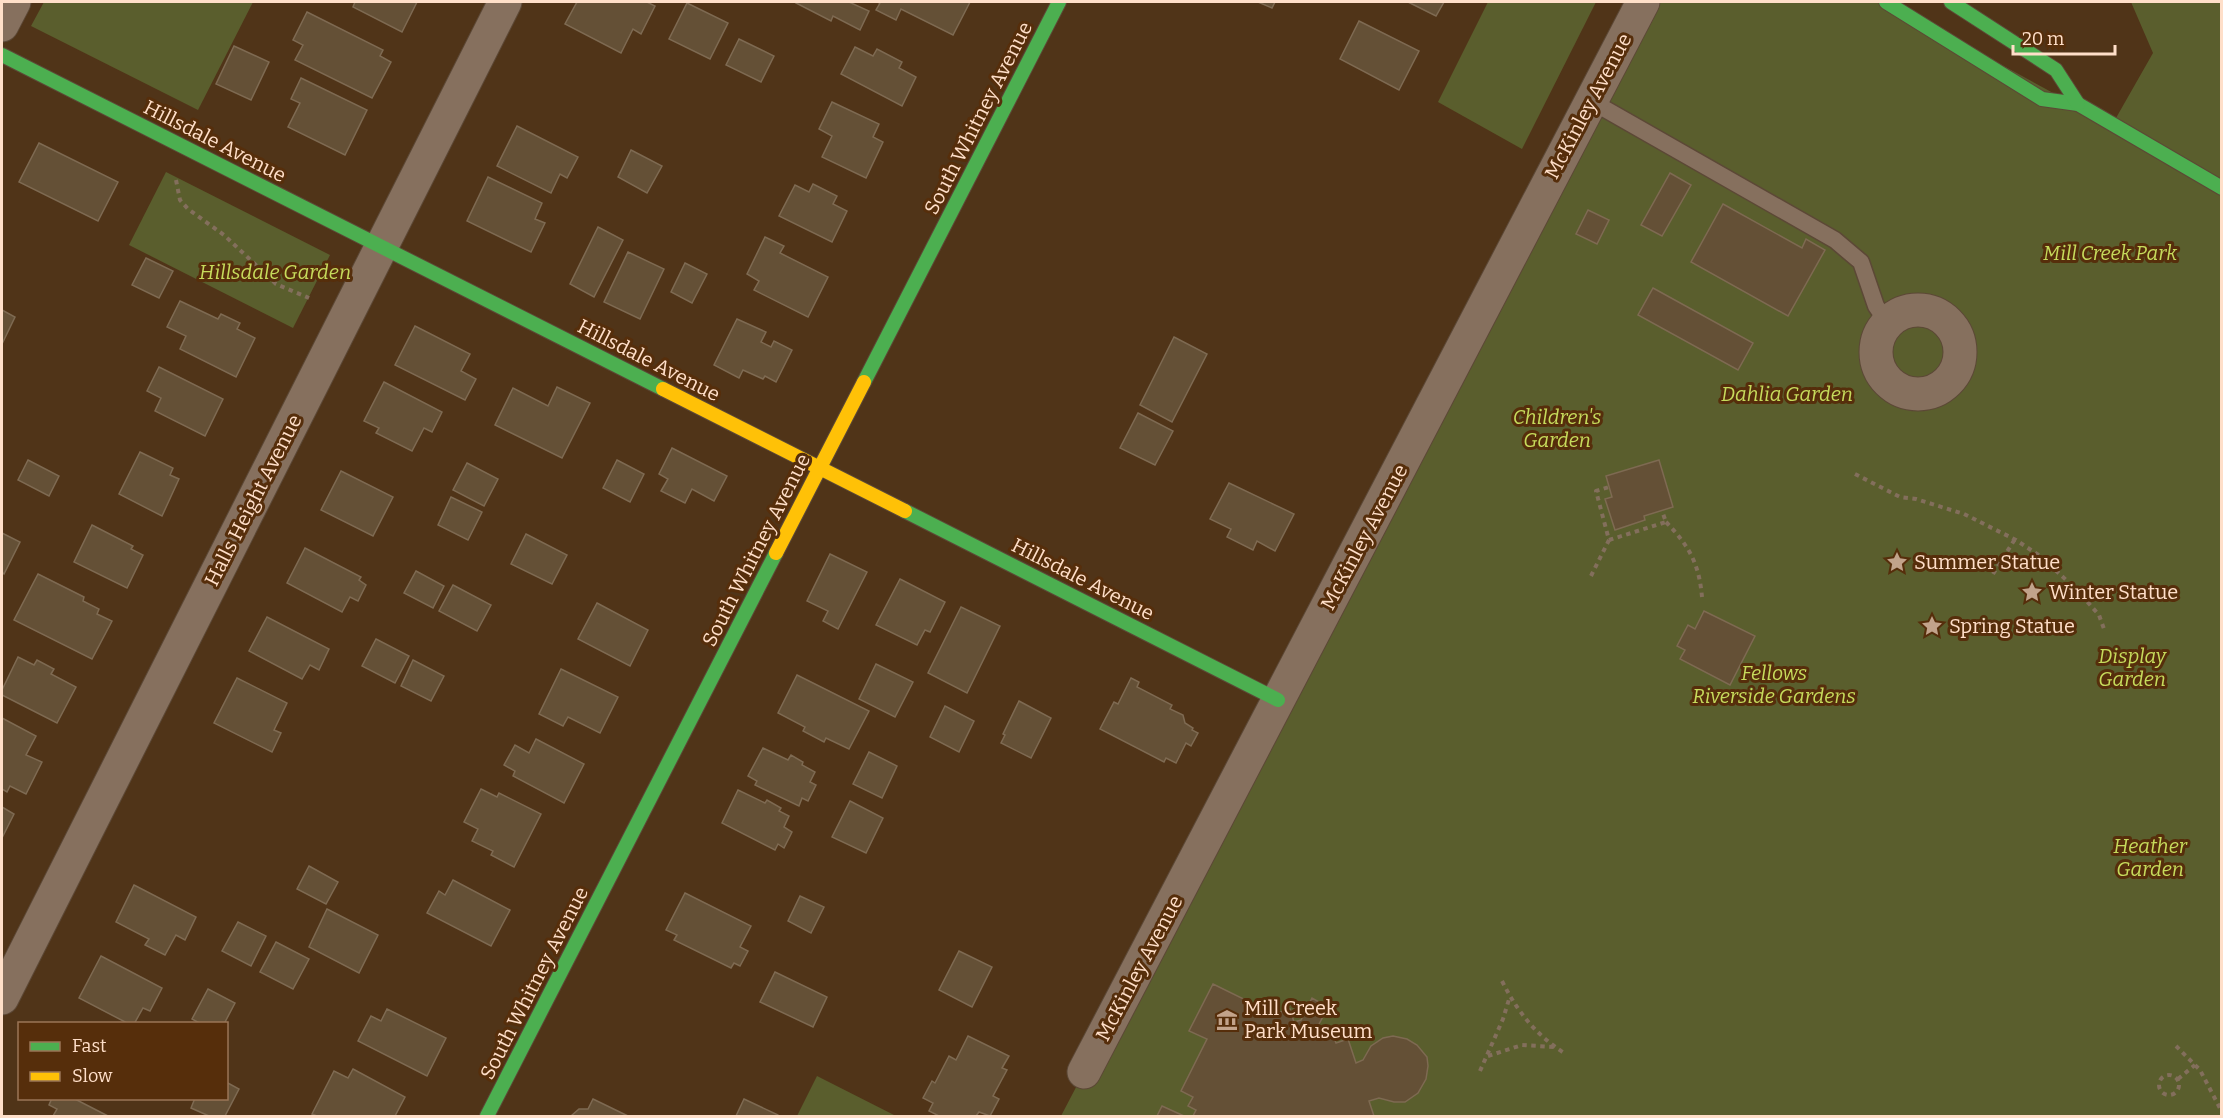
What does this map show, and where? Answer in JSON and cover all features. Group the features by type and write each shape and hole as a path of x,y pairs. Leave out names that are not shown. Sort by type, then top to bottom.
{"street":[{"path":"2,26 14,2"},
{"name":"Halls Height Avenue","path":"2,998 505,2"},
{"name":"South Whitney Avenue","path":"488,1116 1059,2"},
{"name":"McKinley Avenue","path":"1084,1072 1643,2"},
{"path":"1886,2 2042,99 2078,104 2218,186"},
{"path":"1951,2 2056,70 2078,104"},
{"name":"Hillsdale Avenue","path":"2,55 1278,700"}],"lane":[{"path":"1591,101 1835,240 1861,262 1876,306 1887,322"}],"path":[{"path":"176,177 180,200 188,209 224,234 276,284 309,298"},
{"path":"1855,474 1900,497 1916,499 1964,514 2015,539 2040,556 2076,590 2099,615 2104,629"},
{"path":"1591,576 1609,540 1596,491 1609,487"},
{"path":"1662,511 1666,522 1682,538 1692,555 1699,573 1702,597"},
{"path":"1609,540 1666,522"},
{"path":"1993,574 2015,539"},
{"path":"1502,981 1524,1018 1554,1047 1564,1053"},
{"path":"1480,1071 1503,1019 1510,995"},
{"path":"1487,1057 1522,1046 1554,1047"},
{"path":"2176,1046 2195,1065 2208,1084 2222,1112"},
{"path":"2178,1079 2195,1065"},
{"path":"2170,1075 2178,1079 2180,1087 2177,1093 2167,1096 2158,1086 2163,1077 2170,1075"}],"green space":[{"path":"44,2 253,2 198,110 31,26"},
{"path":"1488,2 1596,2 1522,149 1438,102"},
{"name":"Fellows Riverside Gardens","path":"1643,2 1886,2 2112,125 2153,53 2131,2 2221,2 2221,1116 1061,1116"},
{"name":"Hillsdale Garden","path":"166,172 330,255 293,328 129,245"},
{"path":"817,1076 896,1116 797,1116"}],"building":[{"path":"355,2 417,2 402,32 353,7"},
{"path":"577,2 647,2 655,6 641,34 633,29 621,53 565,24"},
{"path":"797,2 849,2 869,11 860,30 833,16 831,21"},
{"path":"877,2 970,2 953,35 901,9 896,20 876,10 880,3"},
{"path":"1258,2 1275,2 1272,8"},
{"path":"1408,2 1444,2 1436,16"},
{"path":"687,3 728,23 710,59 669,39"},
{"path":"307,12 383,50 380,56 391,62 372,98 295,60 303,45 293,40"},
{"path":"1359,21 1419,51 1399,90 1340,59"},
{"path":"739,39 774,56 761,82 726,65"},
{"path":"234,46 269,62 251,100 216,84"},
{"path":"855,47 873,56 877,49 902,62 899,68 916,77 902,106 841,74"},
{"path":"301,78 367,110 345,155 288,127 300,103 291,99"},
{"path":"832,102 879,124 873,137 883,142 866,178 822,157 832,136 819,129"},
{"path":"517,126 578,157 567,178 560,174 551,193 497,166"},
{"path":"39,143 118,182 98,221 19,182"},
{"path":"631,150 662,166 647,193 618,177"},
{"path":"1670,173 1691,185 1662,236 1641,225"},
{"path":"488,177 542,203 535,219 545,223 531,252 467,221"},
{"path":"813,184 837,196 833,204 847,211 832,242 779,216 795,185 809,192"},
{"path":"1723,204 1802,248 1806,239 1825,250 1788,316 1691,262"},
{"path":"1588,210 1609,220 1597,244 1576,234"},
{"path":"598,227 623,240 594,297 570,284"},
{"path":"765,237 784,246 780,253 828,277 808,317 754,290 759,281 747,274"},
{"path":"628,252 664,269 640,319 604,302"},
{"path":"146,258 173,271 159,298 132,285"},
{"path":"685,263 707,274 692,303 671,292"},
{"path":"1653,288 1753,343 1738,370 1638,315"},
{"path":"180,301 218,319 221,314 240,323 237,329 255,338 236,377 180,349 186,336 167,327"},
{"path":"2,310 15,317 2,344"},
{"path":"737,319 766,332 761,342 771,347 774,341 792,350 776,382 765,376 763,379 743,370 739,378 714,365"},
{"path":"415,326 470,354 461,371 476,379 465,400 395,365"},
{"path":"1174,337 1207,354 1172,422 1140,405"},
{"path":"159,367 223,399 205,436 155,411 161,398 147,391"},
{"path":"384,382 442,412 432,432 424,428 412,451 376,433 379,428 364,421"},
{"path":"557,387 590,403 562,458 495,425 513,388 548,406"},
{"path":"1138,413 1173,431 1155,465 1120,448"},
{"path":"672,448 727,476 714,501 692,489 685,503 661,491 668,479 659,474"},
{"path":"140,452 173,468 170,475 179,479 162,516 119,494"},
{"path":"28,460 59,476 49,496 18,480"},
{"path":"617,460 644,474 630,502 603,488"},
{"path":"1659,460 1673,507 1644,516 1645,520 1615,530 1605,499 1612,497 1606,476"},
{"path":"467,463 498,479 484,506 453,490"},
{"path":"341,471 393,497 373,536 321,510"},
{"path":"1229,483 1294,514 1275,551 1257,541 1253,550 1227,537 1231,529 1210,519"},
{"path":"451,497 482,512 468,540 438,525"},
{"path":"92,525 133,546 131,549 143,555 127,588 74,562"},
{"path":"2,533 20,542 4,574 2,572"},
{"path":"526,534 567,555 552,584 511,564"},
{"path":"305,548 361,577 359,580 366,585 358,601 350,597 342,612 287,583"},
{"path":"830,554 867,572 838,629 823,621 828,611 807,601"},
{"path":"416,571 444,586 433,608 404,593"},
{"path":"38,574 84,597 83,601 99,609 97,614 112,621 92,659 14,620"},
{"path":"900,579 945,602 930,632 925,630 917,645 876,625"},
{"path":"453,585 491,605 477,631 439,611"},
{"path":"597,603 648,630 630,666 578,639"},
{"path":"961,607 1000,626 967,693 928,673"},
{"path":"1704,611 1755,636 1730,685 1680,659 1685,650 1677,646 1688,625 1695,629"},
{"path":"267,617 329,649 319,670 310,665 302,679 249,651"},
{"path":"376,639 409,656 395,683 362,666"},
{"path":"18,657 34,665 37,660 54,669 51,674 76,687 57,723 2,695 2,690"},
{"path":"413,660 444,676 431,701 401,686"},
{"path":"876,664 913,682 895,717 859,699"},
{"path":"561,669 618,697 600,733 568,717 563,726 539,714"},
{"path":"797,675 869,711 849,749 826,738 824,742 803,731 805,727 778,713"},
{"path":"237,678 287,703 274,730 281,733 272,752 214,723"},
{"path":"1131,678 1139,682 1137,687 1172,705 1170,709 1183,715 1185,723 1198,733 1191,746 1186,743 1176,763 1166,758 1164,762 1100,729 1114,702 1118,704"},
{"path":"1019,701 1051,718 1031,758 1001,743"},
{"path":"945,706 974,721 959,752 930,737"},
{"path":"2,718 36,736 26,755 42,762 26,794 10,786 7,792 2,789"},
{"path":"536,739 584,764 564,803 513,776 515,771 504,765 515,745 529,753"},
{"path":"763,748 788,760 791,755 803,762 802,765 815,772 810,782 816,785 808,801 802,798 799,806 755,785 757,781 748,776"},
{"path":"869,752 897,766 882,798 853,784"},
{"path":"481,789 497,797 499,793 541,814 514,867 491,855 493,851 472,841 478,829 464,822"},
{"path":"738,790 765,803 767,800 781,808 779,811 789,816 784,827 792,832 784,848 778,844 775,850 722,823"},
{"path":"850,801 883,818 866,853 832,837"},
{"path":"2,807 14,814 2,838"},
{"path":"309,866 338,882 326,904 297,889"},
{"path":"453,880 510,910 491,946 427,913 439,891 445,895"},
{"path":"134,885 196,917 185,940 176,935 165,955 145,945 149,939 116,922"},
{"path":"685,893 751,926 740,947 748,951 740,966 734,963 731,968 674,940 677,935 666,930"},
{"path":"800,896 824,907 811,933 788,921"},
{"path":"327,909 378,935 359,973 309,947"},
{"path":"238,922 266,936 251,966 222,951"},
{"path":"276,942 309,959 293,989 260,972"},
{"path":"959,951 992,967 972,1007 939,990"},
{"path":"101,956 162,988 150,1011 143,1008 135,1022 125,1022 79,998"},
{"path":"775,972 827,997 813,1027 760,1002"},
{"path":"1213,984 1274,1014 1290,1009 1294,1022 1301,1020 1312,998 1328,1007 1317,1028 1319,1034 1331,1030 1336,1043 1348,1039 1356,1063 1363,1060 1371,1046 1383,1038 1393,1036 1407,1039 1417,1045 1427,1057 1426,1079 1418,1093 1405,1102 1379,1098 1369,1101 1374,1116 1193,1116 1196,1110 1188,1106 1193,1097 1181,1091 1207,1039 1189,1031"},
{"path":"208,989 235,1003 225,1022 197,1022 192,1019"},
{"path":"387,1009 446,1038 427,1076 358,1041 371,1016 381,1021"},
{"path":"968,1036 1009,1056 1002,1068 1007,1070 993,1096 999,1099 990,1116 979,1112 976,1116 939,1116 929,1111 933,1103 923,1098 932,1081 935,1083 949,1056 956,1060"},
{"path":"353,1069 405,1097 395,1116 317,1116 312,1114 334,1071 348,1078"},
{"path":"228,1083 239,1089 225,1116 209,1116 191,1108 194,1100 228,1100"},
{"path":"593,1099 628,1116 571,1116 579,1109 588,1109"},
{"path":"744,1099 778,1115 778,1116 736,1116"},
{"path":"51,1100 77,1100 108,1116 53,1116 57,1109 49,1105"},
{"path":"1162,1106 1184,1116 1157,1116"}],"traffic: fast":[{"path":"864,382 1059,2"},
{"path":"1886,2 2042,99 2078,104 2222,188"},
{"path":"1951,2 2056,70 2078,104"},
{"path":"2,55 663,389"},
{"path":"905,511 1278,700"},
{"path":"487,1116 776,553"}],"traffic: slow":[{"path":"776,553 864,382"},
{"path":"663,389 905,511"}],"place":[{"name":"Summer Statue","path":"1897,562"},
{"name":"Winter Statue","path":"2032,592"},
{"name":"Spring Statue","path":"1932,626"},
{"name":"Mill Creek Park Museum","path":"1227,1020"}],"park label":[{"name":"Mill Creek Park","path":"2110,253"},
{"name":"Dahlia Garden","path":"1787,394"},
{"name":"Children's Garden","path":"1557,428"},
{"name":"Display Garden","path":"2132,668"},
{"name":"Heather Garden","path":"2150,858"}]}
